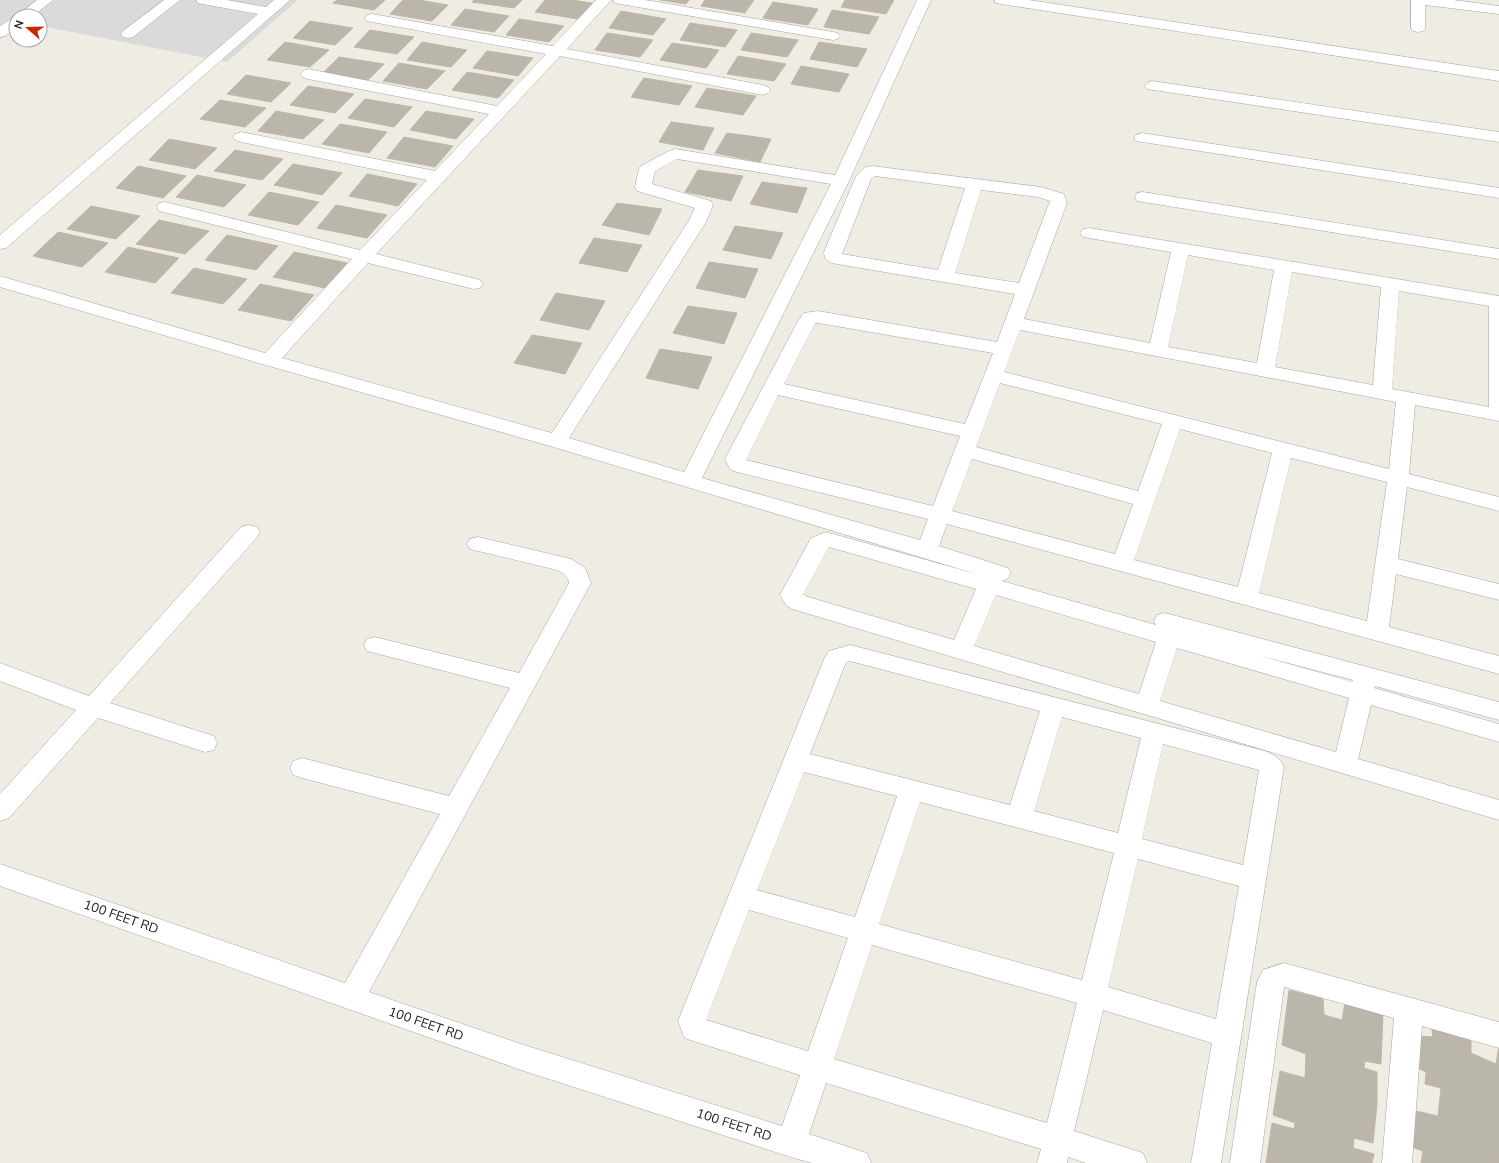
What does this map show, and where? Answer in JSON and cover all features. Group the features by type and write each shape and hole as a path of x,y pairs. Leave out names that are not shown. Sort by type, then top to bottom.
{"street":[{"path":"35,8 46,0"},
{"path":"128,34 173,0"},
{"path":"203,0 269,12"},
{"path":"0,244 282,0"},
{"path":"270,360 604,0"},
{"path":"620,0 833,36"},
{"path":"690,481 841,181 924,0"},
{"path":"1000,0 1499,76"},
{"path":"1418,28 1418,0 1499,10"},
{"path":"372,18 763,90"},
{"path":"308,74 500,111"},
{"path":"1152,86 1499,137"},
{"path":"241,137 439,177"},
{"path":"1142,138 1499,193"},
{"path":"556,440 697,222 705,205 643,187 647,169 675,154 841,181"},
{"path":"927,550 1013,323 1027,290 1059,203 1058,198 1041,192 872,171 864,176 833,252 834,256 842,261 1027,290"},
{"path":"945,277 974,184"},
{"path":"1143,197 1499,254"},
{"path":"166,207 474,284"},
{"path":"1089,233 1498,302 1499,408"},
{"path":"1158,351 1181,248"},
{"path":"1265,371 1284,266"},
{"path":"0,281 270,360 556,440 690,481 927,550 992,578"},
{"path":"1382,393 1390,283"},
{"path":"1004,349 818,317 811,318 807,320 735,459 737,464 740,466 940,515 1377,631 1499,665"},
{"path":"1013,323 1499,415"},
{"path":"994,375 1499,504"},
{"path":"772,388 968,442 1145,500"},
{"path":"1377,631 1398,478 1406,398"},
{"path":"1122,564 1173,421"},
{"path":"1247,597 1282,449"},
{"path":"0,812 249,532"},
{"path":"1499,733 1363,684 992,578 826,539 819,542 791,595 800,603 1499,810"},
{"path":"351,998 580,583 579,576 574,569 563,564 478,544"},
{"path":"1386,564 1499,592"},
{"path":"961,651 992,578"},
{"path":"1147,706 1171,630"},
{"path":"375,645 524,683"},
{"path":"1132,1163 1055,1152 817,1067 697,1030 692,1024 837,656 850,653 1265,760 1272,767 1206,1163"},
{"path":"0,672 93,707 205,743"},
{"path":"1363,684 1499,711"},
{"path":"1345,764 1363,684"},
{"path":"1019,818 1053,706"},
{"path":"1055,1152 1154,732"},
{"path":"796,760 1253,880"},
{"path":"302,768 456,808"},
{"path":"791,1143 912,790"},
{"name":"100 FEET RD","path":"0,876 521,1057 856,1163"},
{"path":"742,897 864,930 1227,1034"},
{"path":"1245,1163 1271,982 1273,978 1284,975 1499,1035"},
{"path":"1398,1163 1409,1010"}],"shaded area":[{"path":"0,0 298,0 227,62 48,28 48,8 8,8 8,34 0,39"}],"building":[{"path":"337,0 385,0 374,10 333,3"},
{"path":"403,0 419,0 448,5 432,21 390,14"},
{"path":"474,0 522,0 514,8 472,2"},
{"path":"545,0 572,0 592,3 578,19 535,12"},
{"path":"660,0 689,0 686,4"},
{"path":"705,0 754,0 745,13 701,6"},
{"path":"845,0 894,0 886,14 841,7"},
{"path":"773,2 818,9 808,25 763,18"},
{"path":"465,9 509,16 494,32 451,25"},
{"path":"832,10 879,17 869,34 824,27"},
{"path":"621,11 666,19 653,35 609,28"},
{"path":"519,19 564,26 549,42 506,35"},
{"path":"310,21 353,28 335,45 293,38"},
{"path":"690,23 737,30 725,47 680,40"},
{"path":"370,30 414,37 397,54 354,47"},
{"path":"607,33 653,40 640,57 595,50"},
{"path":"751,33 798,40 787,57 741,50"},
{"path":"285,42 329,50 310,67 267,60"},
{"path":"422,42 467,50 451,67 407,60"},
{"path":"819,42 867,49 857,67 810,59"},
{"path":"672,43 719,50 706,68 660,60"},
{"path":"487,51 533,58 518,76 473,68"},
{"path":"738,56 786,64 774,81 727,74"},
{"path":"339,57 384,64 366,82 322,74"},
{"path":"399,63 445,71 427,89 383,81"},
{"path":"801,66 849,74 839,92 791,84"},
{"path":"467,72 514,80 498,98 452,90"},
{"path":"246,75 291,83 271,102 227,94"},
{"path":"644,78 692,86 679,105 631,97"},
{"path":"308,86 354,94 335,113 290,105"},
{"path":"707,88 756,96 743,115 695,107"},
{"path":"365,99 412,107 394,127 348,118"},
{"path":"220,100 266,108 245,127 200,119"},
{"path":"276,111 324,120 303,139 258,131"},
{"path":"426,111 474,119 456,139 410,130"},
{"path":"671,122 714,128 703,150 659,142"},
{"path":"340,124 387,132 369,153 322,144"},
{"path":"727,133 771,139 760,162 715,153"},
{"path":"404,137 453,146 435,167 387,158"},
{"path":"169,139 217,148 195,169 149,160"},
{"path":"235,150 283,159 262,180 214,171"},
{"path":"293,164 342,173 322,195 274,185"},
{"path":"138,166 186,176 163,198 116,188"},
{"path":"698,170 743,176 731,201 685,192"},
{"path":"367,174 417,184 398,206 349,196"},
{"path":"197,175 246,185 224,207 176,197"},
{"path":"762,182 807,188 797,213 750,204"},
{"path":"269,192 319,202 298,225 248,215"},
{"path":"617,203 662,209 649,235 602,225"},
{"path":"336,205 387,215 367,238 317,228"},
{"path":"91,206 140,216 116,239 67,229"},
{"path":"159,220 209,231 185,254 136,244"},
{"path":"735,226 783,233 771,259 723,250"},
{"path":"58,232 108,243 82,267 33,256"},
{"path":"227,235 278,246 256,270 205,260"},
{"path":"594,238 642,245 627,272 579,263"},
{"path":"128,247 179,258 155,283 105,272"},
{"path":"294,252 347,263 325,288 273,277"},
{"path":"709,262 758,269 745,298 696,288"},
{"path":"194,268 247,279 223,304 171,293"},
{"path":"260,284 314,295 291,321 238,310"},
{"path":"556,293 605,301 589,330 540,320"},
{"path":"688,306 737,313 724,344 673,333"},
{"path":"532,335 582,343 565,374 514,363"},
{"path":"660,349 712,357 698,389 646,378"},
{"path":"1289,990 1323,999 1324,1015 1342,1020 1345,1003 1383,1013 1381,1064 1365,1061 1364,1068 1377,1072 1377,1104 1373,1143 1354,1138 1353,1148 1374,1154 1372,1163 1266,1163 1272,1123 1294,1129 1295,1123 1273,1115 1280,1071 1305,1078 1306,1054 1282,1045"},
{"path":"1431,1023 1471,1036 1471,1053 1496,1064 1499,1046 1499,1163 1421,1163 1423,1151 1412,1147 1416,1111 1438,1116 1441,1088 1425,1084 1426,1072 1416,1067 1419,1036 1433,1037"}]}
